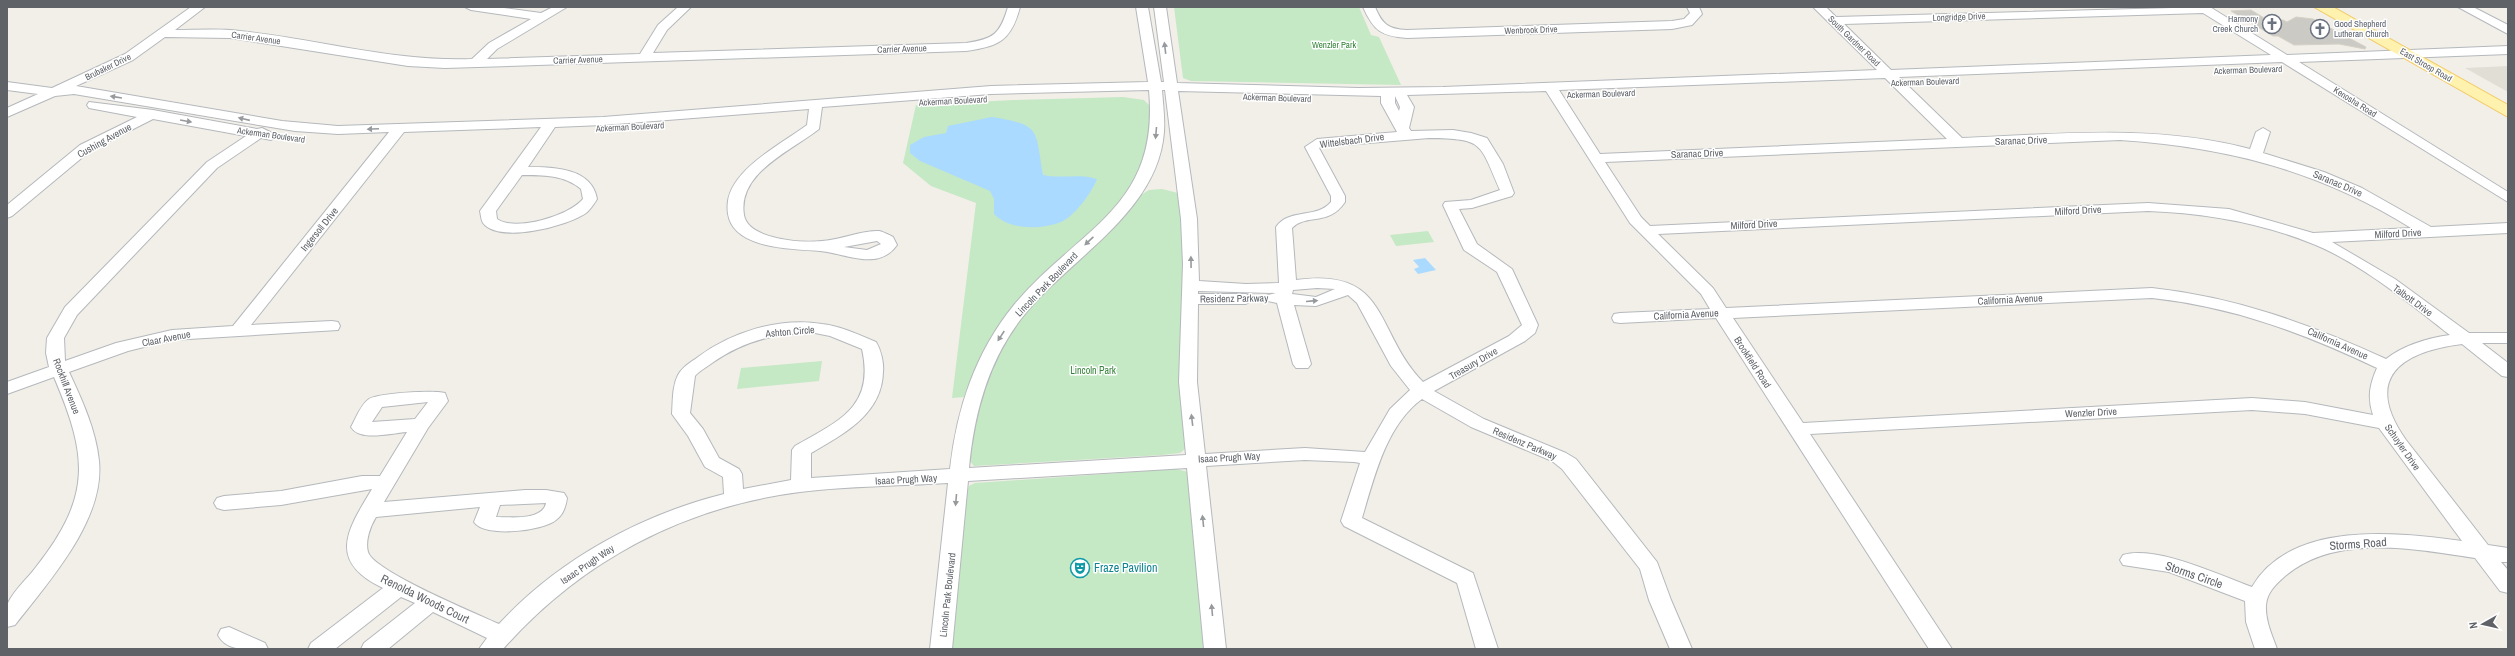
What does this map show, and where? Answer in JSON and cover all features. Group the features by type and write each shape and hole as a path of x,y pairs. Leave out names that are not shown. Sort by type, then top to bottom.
{"main road":[{"name":"East Stroop Road","path":"2322,7 2508,102"},
{"name":"East Stroop Road","path":"2339,7 2508,112"}],"street":[{"name":"Brubaker Drive","path":"7,113 130,57 200,7"},
{"path":"471,7 542,17"},
{"path":"475,63 493,46 561,7"},
{"path":"644,58 662,28 685,7"},
{"name":"Carrier Avenue","path":"164,33 230,34 408,62 475,63 644,58 966,47 993,41 1008,29 1014,7"},
{"name":"Lincoln Park Boulevard","path":"1142,7 1162,91 1189,219 1190,292 1188,382 1215,649"},
{"name":"Lincoln Park Boulevard","path":"941,649 958,476 966,424 976,388 988,359 999,339 1026,302 1112,220 1129,200 1146,171 1157,134 1162,91 1160,7"},
{"name":"Wenbrook Drive","path":"1370,7 1378,27 1382,30 1407,34 1672,25 1693,18 1696,14 1693,7"},
{"name":"South Gardner Road","path":"1819,7 1958,142"},
{"path":"2464,7 2508,30"},
{"name":"Longridge Drive","path":"1833,21 2204,8"},
{"name":"Kenosha Road","path":"2204,8 2508,198"},
{"name":"Ackerman Boulevard","path":"1893,79 2299,68 2508,50"},
{"name":"Ackerman Boulevard","path":"7,86 55,92 74,90 170,106 266,130 298,140 396,133 548,127 691,124 809,108 991,90 1162,91 1395,96 1554,92 1893,79 2286,60 2423,58 2508,59"},
{"name":"Ackerman Boulevard","path":"55,92 57,98 150,115 266,130"},
{"name":"Brookfield Road","path":"1554,92 1594,158 1635,220 1692,274 1707,291 1941,649"},
{"path":"1395,96 1395,117 1405,130"},
{"name":"Cushing Avenue","path":"7,213 85,148 170,106"},
{"path":"809,108 801,126 806,132 754,170 742,183 737,194 734,214 743,229 763,240 822,246"},
{"path":"518,171 555,173 575,177 588,188 590,199 578,212 555,222 513,228 496,225 489,221 487,217 488,211 548,127"},
{"name":"Rockhill Avenue","path":"7,619 59,550 86,496 90,474 89,452 78,413 59,369 54,349 55,337 71,311 212,165 224,155 266,130"},
{"name":"Wittelsbach Drive","path":"1302,364 1285,291 1288,280 1284,227 1290,222 1329,211 1338,202 1338,196 1312,147 1317,143 1405,130"},
{"name":"Treasury Drive","path":"1405,130 1472,137 1484,143 1508,190 1507,193 1472,204 1450,205 1470,247 1504,269 1530,324 1524,333 1454,375 1423,390 1398,411 1371,459 1351,521 1466,578 1487,649"},
{"path":"2256,154 2263,132"},
{"name":"Ingersoll Drive","path":"239,330 396,133"},
{"name":"Saranac Drive","path":"1594,158 1958,142 2146,136 2201,142 2256,154 2342,183 2388,206 2428,232"},
{"name":"Milford Drive","path":"1645,231 1673,228 2156,206 2229,214 2312,238 2508,228"},
{"name":"Talbott Drive","path":"2312,238 2351,258 2385,280 2508,372"},
{"name":"Residenz Parkway","path":"1190,292 1264,299 1285,291 1306,302 1330,300 1347,289 1356,292 1364,300 1406,374 1423,390 1454,412 1559,457 1569,464 1650,567 1660,600 1681,649"},
{"name":"California Avenue","path":"1620,318 2125,293 2177,295 2234,305 2264,314 2318,333 2387,366"},
{"name":"Claar Avenue","path":"7,388 59,369 153,339 197,332 332,326"},
{"name":"Ashton Circle","path":"734,497 732,474 712,462 696,433 681,414 682,391 688,373 709,356 743,338 772,331 816,328 847,336 870,346 876,364 873,391 859,412 836,431 802,450 801,485"},
{"name":"Schuyler Drive","path":"2508,338 2465,339 2433,343 2412,349 2398,356 2387,366 2379,380 2377,394 2386,423 2508,585"},
{"name":"Wenzler Drive","path":"1796,429 2252,404 2305,408 2386,423"},
{"name":"Renolda Woods Court","path":"420,425 359,528 356,540 357,552 363,563 379,577 430,603 495,642"},
{"name":"Isaac Prugh Way","path":"495,642 532,604 593,558 664,521 734,497 801,485 958,476 1196,459 1320,454 1371,459"},
{"path":"224,503 267,500 341,486 385,482"},
{"path":"368,511 492,500"},
{"name":"Storms Road","path":"2256,597 2276,569 2293,556 2326,546 2365,542 2394,542 2508,555"},
{"name":"Storms Circle","path":"2130,560 2171,565 2256,597"},
{"path":"319,649 399,588"},
{"path":"2256,597 2255,606 2259,629 2266,649"},
{"path":"372,649 430,603"},
{"path":"229,635 257,649"}],"shaded area":[{"path":"2508,66 2508,92 2465,68"}],"green space":[{"name":"Wenzler Park","path":"1174,7 1359,7 1371,35 1379,37 1401,85 1191,81 1183,78"},
{"path":"1123,97 1144,100 1150,106 1147,149 1143,162 1131,188 1113,211 1066,254 1041,283 972,377 964,397 952,398 976,203 931,186 903,163 916,105 1014,100"},
{"name":"Lincoln Park","path":"1162,189 1178,193 1184,228 1186,448 1180,453 1162,455 974,466 969,460 978,410 987,380 999,353 1014,328 1051,282 1136,198 1149,190"},
{"path":"1428,231 1434,242 1396,246 1390,235"},
{"path":"822,361 819,381 737,389 741,368"},
{"path":"1176,469 1188,472 1205,649 951,649 966,494 969,486 975,483"}],"water":[{"path":"992,117 1020,123 1028,127 1033,132 1037,139 1043,175 1084,176 1097,179 1082,203 1072,215 1053,225 1026,227 1008,223 994,214 994,199 990,191 920,161 910,153 910,145 924,137 946,133 948,126"},
{"path":"1425,258 1436,270 1418,274 1414,269 1419,267 1413,260"}],"building":[{"name":"Good Shepherd Lutheran Church","path":"2251,10 2269,21 2283,20 2287,22 2296,17 2313,19 2366,47 2365,49 2339,44 2294,45 2278,36 2273,36 2231,11"}],"place":[{"name":"Harmony Creek Church","path":"2272,24"},
{"name":"Good Shepherd Lutheran Church","path":"2320,29"},
{"name":"Fraze Pavilion","path":"1080,568"}]}
